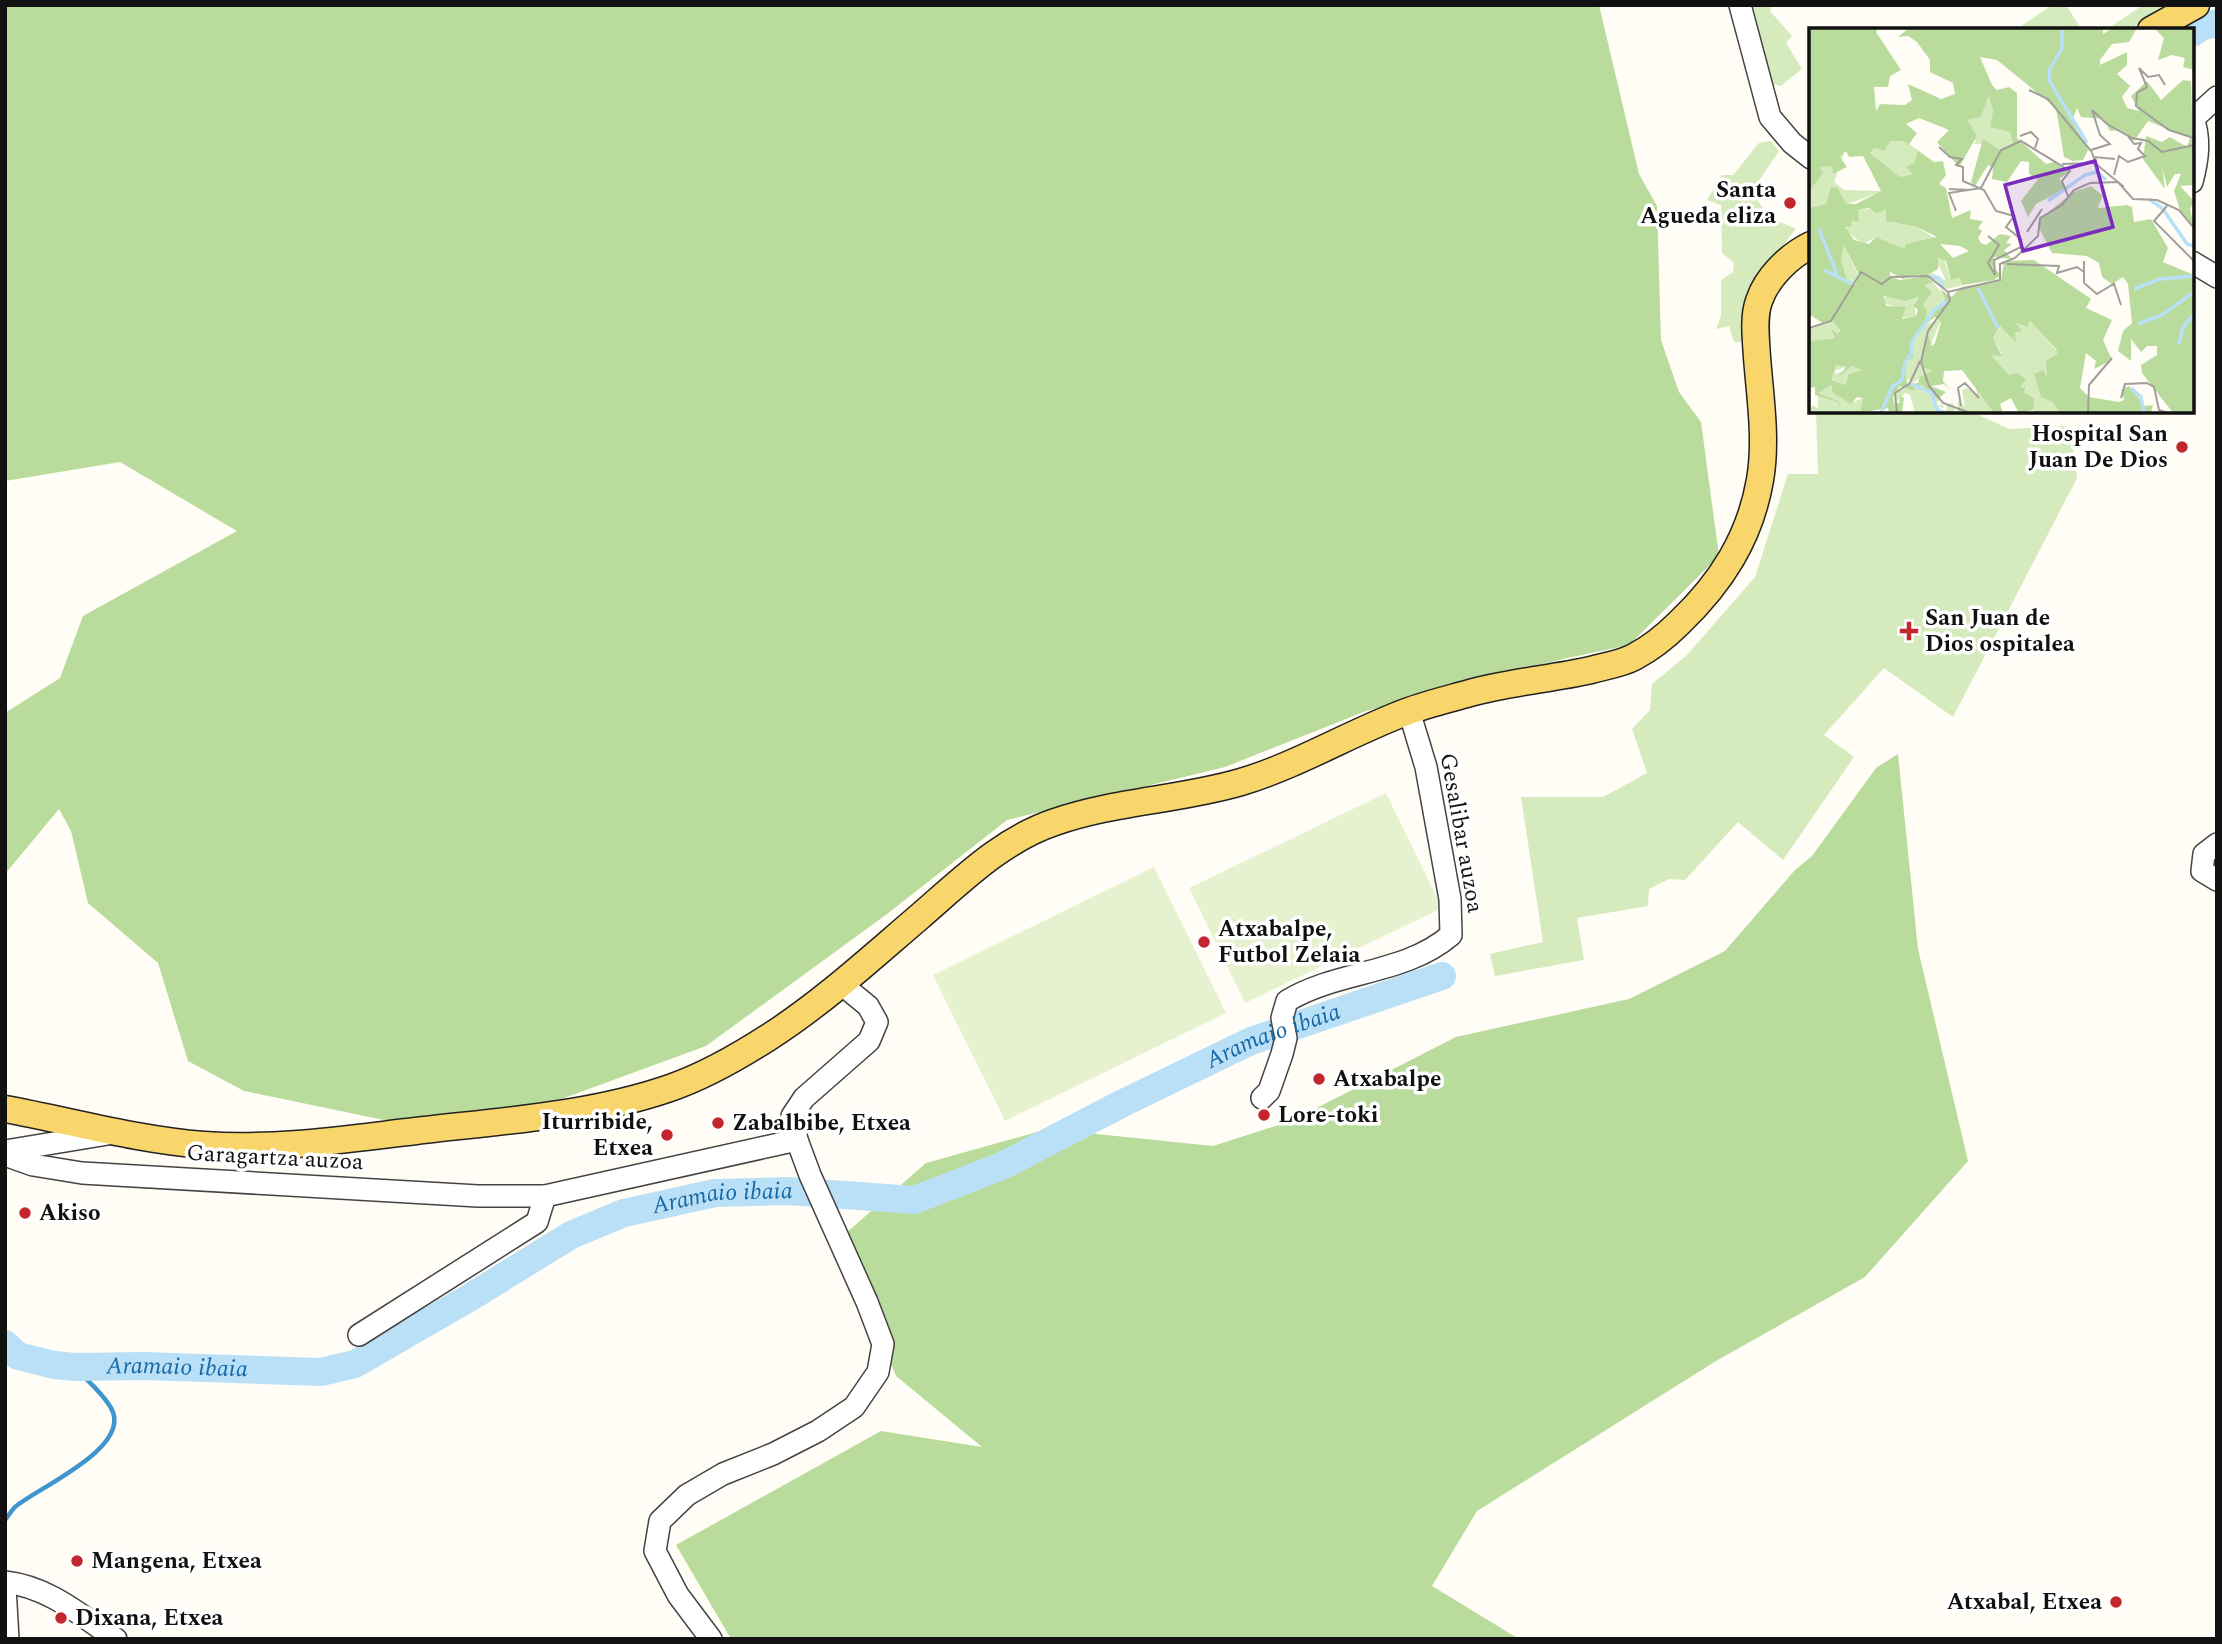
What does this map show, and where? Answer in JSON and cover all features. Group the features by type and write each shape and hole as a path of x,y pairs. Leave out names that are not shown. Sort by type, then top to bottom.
{"main road":[{"path":"2155,28 2196,5"},
{"path":"5,1109 121,1132 204,1144 253,1146 329,1141 576,1111 671,1088 720,1066 773,1035 840,983 973,870 1018,839 1048,824 1083,813 1206,791 1244,781 1409,711 1493,687 1564,676 1634,657 1675,627 1716,583 1749,526 1760,481 1762,439 1756,340 1759,298 1790,257 1809,249"}],"street":[{"path":"1740,5 1770,117 1792,143 1809,156"},
{"path":"2194,116 2217,97"},
{"path":"2194,120 2199,156 2194,175"},
{"path":"2194,263 2217,277"},
{"name":"Gesalibar auzoa","path":"1262,1098 1269,1091 1273,1080 1287,1001 1302,992 1388,968 1441,943 1451,935 1450,899 1426,767 1409,711"},
{"path":"2217,844 2204,854 2202,871 2217,880"},
{"path":"711,1639 678,1595 655,1551 660,1521 687,1496 723,1474 774,1454 854,1407 878,1372 883,1344 796,1140 792,1116 804,1098 869,1041 877,1022 868,1006 840,983"},
{"path":"5,1153 121,1132"},
{"name":"Garagartza auzoa","path":"5,1153 33,1165 82,1173 478,1196 545,1196 796,1140"},
{"path":"359,1335 537,1222 545,1196"},
{"path":"8,1639 5,1584 35,1588 60,1600 116,1639"}],"green space":[{"path":"5,5 1599,5 1639,174 1657,206 1661,340 1679,392 1701,422 1719,556 1629,645 1563,659 1366,711 1225,767 1007,820 887,914 706,1046 545,1105 403,1124 244,1091 188,1061 158,963 88,903 71,831 59,809 5,874 5,713 60,678 83,616 237,531 120,462 5,481"},
{"path":"1748,5 1773,5 1770,11 1792,36 1786,43 1802,69 1781,86 1767,83"},
{"path":"2052,5 2066,5 2081,28 2060,26 2018,28"},
{"path":"2143,5 2170,5 2131,28 2109,28"},
{"path":"1771,141 1779,151 1758,182 1763,185 1758,201 1769,217 1796,229 1756,279 1746,342 1734,342 1729,326 1716,329 1721,316 1721,280 1733,272 1734,263 1722,253 1721,205 1707,200 1722,175 1733,175 1759,143"},
{"path":"1816,413 1974,413 2009,429 2064,426 2071,433 2077,478 1953,717 1884,668 1824,735 1854,757 1783,860 1738,822 1685,880 1669,879 1649,889 1648,906 1577,918 1584,960 1495,976 1490,954 1543,942 1521,797 1603,797 1647,773 1632,729 1650,710 1652,684 1687,655 1755,577 1788,474 1818,474"},
{"path":"1898,754 1918,949 1968,1161 1865,1277 1716,1361 1477,1511 1432,1586 1519,1639 731,1639 676,1545 881,1431 982,1447 896,1376 838,1240 926,1163 1048,1129 1213,1146 1291,1121 1456,1037 1629,999 1725,951 1795,870 1812,856 1876,768"},
{"path":"1386,793 1442,908 1245,1003 1189,888"},
{"path":"1154,867 1226,1013 1005,1121 933,975"}],"waterway":[{"name":"Aramaio ibaia","path":"2194,32 2217,23"},
{"name":"Aramaio ibaia","path":"5,1344 18,1356 75,1367 144,1366 321,1372 355,1364 571,1235 624,1213 715,1193 788,1191 914,1200 1002,1166 1251,1041 1442,976"},
{"path":"5,1520 15,1507 80,1465 109,1437 114,1423 111,1408 75,1367"}],"place":[{"name":"Santa Agueda eliza","path":"1790,203"},
{"name":"Hospital San Juan De Dios","path":"2182,447"},
{"name":"San Juan de Dios ospitalea","path":"1909,631"},
{"name":"Atxabalpe, Futbol Zelaia","path":"1204,942"},
{"name":"Atxabalpe","path":"1319,1079"},
{"name":"Lore-toki","path":"1264,1115"},
{"name":"Zabalbibe, Etxea","path":"718,1123"},
{"name":"Iturribide, Etxea","path":"667,1135"},
{"name":"Akiso","path":"25,1213"},
{"name":"Mangena, Etxea","path":"77,1561"},
{"name":"Atxabal, Etxea","path":"2116,1602"},
{"name":"Dixana, Etxea","path":"61,1618"}]}
